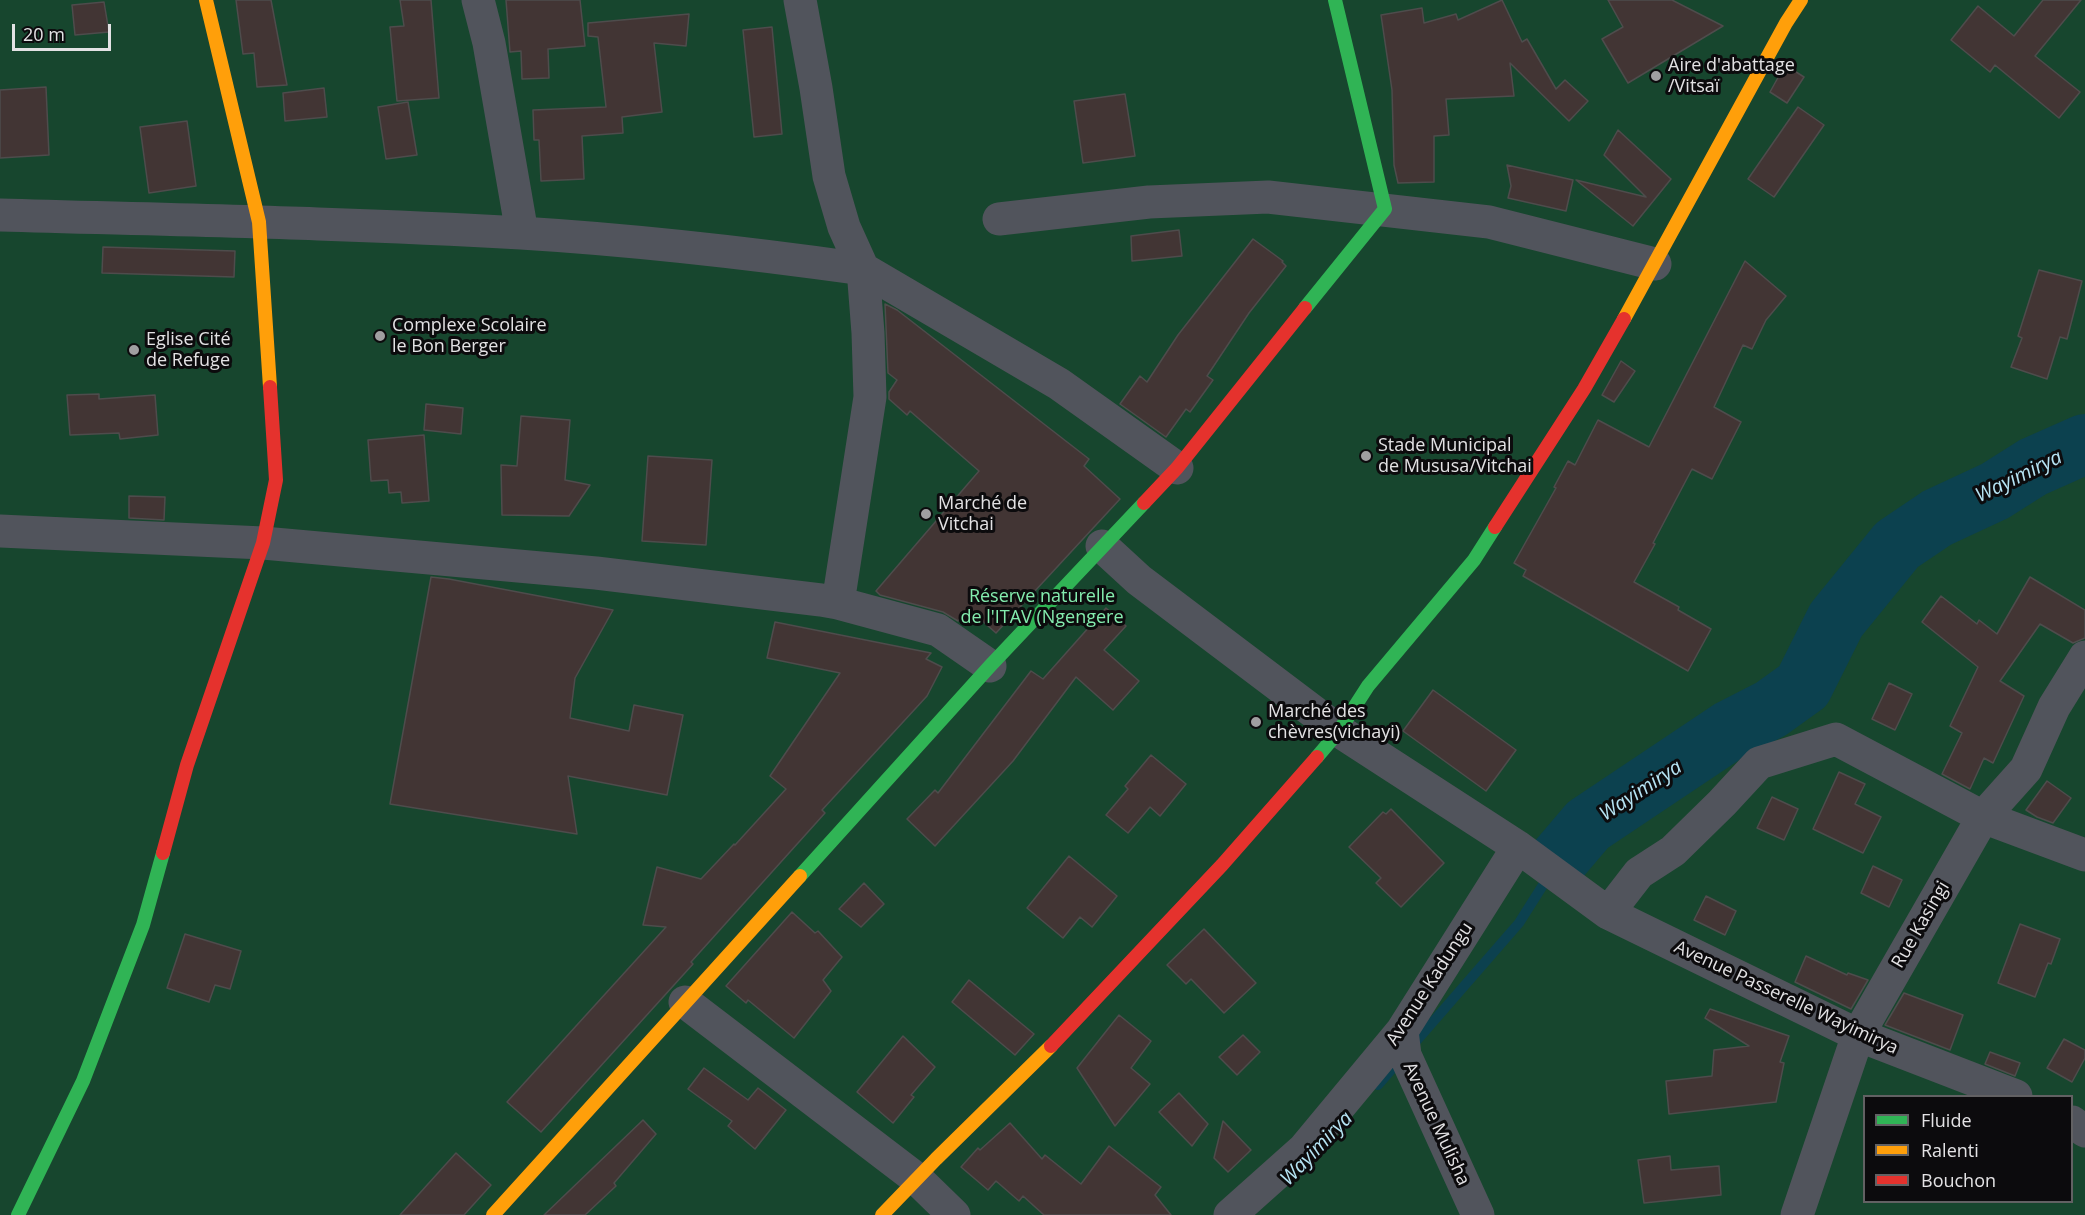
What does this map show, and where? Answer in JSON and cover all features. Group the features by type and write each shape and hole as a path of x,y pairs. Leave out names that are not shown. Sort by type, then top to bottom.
{"street":[{"path":"18,1215 83,1081 143,926 187,765 262,543 276,480 259,222 206,0"},
{"path":"478,0 489,43 522,233"},
{"path":"800,0 829,176 844,227 863,269 868,333 870,397 838,603"},
{"path":"1335,0 1385,209"},
{"path":"882,1215 1076,1022 1222,865 1340,730 1368,686 1474,560 1584,389 1786,23 1801,0"},
{"path":"999,219 1149,202 1268,196 1489,222 1655,264"},
{"path":"493,1215 990,666 1177,468 1385,209"},
{"path":"0,215 259,222 522,233 730,251 863,269 1059,384 1177,468"},
{"path":"0,531 262,543 596,573 838,603 938,630 990,666"},
{"name":"Avenue Passerelle Wayimirya","path":"1102,546 1139,580 1340,730 1528,854 1608,913 1858,1035 2013,1095"},
{"name":"Rue Kasingi","path":"1797,1215 1858,1035 1983,817 2026,769 2054,707 2085,657"},
{"path":"1608,913 1639,873 1673,851 1759,763 1836,739 1983,817 2085,855"},
{"name":"Avenue Kadungu","path":"1230,1215 1304,1149 1402,1031 1528,854"},
{"path":"685,1002 917,1179 954,1215"},
{"name":"Avenue Mulisha","path":"1402,1031 1405,1055 1478,1215"}],"green space":[{"name":"Réserve naturelle de l'ITAV (Ngengere","path":"0,0 2085,0 2085,1215 0,1215"}],"building":[{"path":"236,0 271,0 287,85 257,87 254,53 243,54"},
{"path":"400,0 431,0 439,98 397,101 390,27 404,26"},
{"path":"506,0 580,0 585,46 548,49 549,78 522,79 521,51 510,52"},
{"path":"1502,0 1522,42 1527,39 1556,89 1565,80 1588,101 1569,121 1510,63 1514,96 1446,99 1449,135 1434,136 1434,182 1398,183 1394,165 1392,90 1381,15 1422,8 1424,23 1456,14 1458,20"},
{"path":"1608,0 1672,0 1723,26 1628,83 1602,39 1623,27"},
{"path":"2043,0 2081,0 2035,56 2080,92 2059,118 1995,65 1990,72 1951,40 1978,6 2014,36"},
{"path":"104,2 109,32 75,35 72,5"},
{"path":"689,14 686,46 654,43 662,112 622,117 623,133 582,136 584,179 541,181 539,140 534,140 533,110 606,107 598,37 588,36 588,23"},
{"path":"772,27 782,134 754,137 743,30"},
{"path":"1785,65 1804,77 1787,103 1770,92"},
{"path":"46,87 49,155 0,158 0,90"},
{"path":"324,88 327,117 285,121 283,93"},
{"path":"1125,94 1135,156 1083,163 1074,101"},
{"path":"408,102 417,155 386,159 378,107"},
{"path":"1798,107 1824,125 1774,197 1748,179"},
{"path":"187,121 196,186 149,193 140,127"},
{"path":"1618,130 1671,179 1633,226 1576,180 1646,197 1604,155"},
{"path":"1507,165 1573,180 1566,211 1508,198 1511,186"},
{"path":"1179,230 1182,256 1132,261 1131,236"},
{"path":"1253,239 1283,261 1286,266 1249,313 1207,376 1213,380 1190,412 1186,409 1166,437 1120,404 1140,376 1147,382 1178,335"},
{"path":"103,247 235,251 234,277 102,273"},
{"path":"1745,261 1786,296 1766,320 1752,349 1743,345 1714,407 1741,422 1712,479 1692,469 1634,582 1679,607 1678,610 1711,629 1688,671 1523,576 1526,570 1514,563 1556,488 1554,487 1568,461 1575,465 1598,420 1649,447"},
{"path":"2039,270 2082,281 2067,339 2060,337 2047,379 2011,367 2022,338 2018,336"},
{"path":"885,304 897,310 1089,459 1084,466 1120,499 996,633 969,609 958,621 943,612 880,595 876,591 979,471 910,411 907,415 889,399 889,392 897,380 888,373"},
{"path":"1621,361 1635,371 1614,402 1602,395"},
{"path":"99,394 99,399 155,395 158,435 120,439 119,433 70,435 67,395"},
{"path":"426,404 463,408 461,434 424,430"},
{"path":"521,416 570,420 565,480 590,485 569,516 502,515 501,465 517,466"},
{"path":"424,435 429,501 402,503 401,492 389,493 388,480 371,481 368,440"},
{"path":"648,456 712,460 706,545 642,541"},
{"path":"129,496 165,497 164,520 129,518"},
{"path":"431,577 613,610 575,678 570,718 629,731 634,705 683,715 667,795 568,776 577,834 390,804"},
{"path":"2030,577 2085,610 2085,638 2073,643 2040,624 2000,681 2024,696 1993,763 1984,758 1970,789 1942,774 1962,733 1950,726 1978,667 1922,622 1941,596 1977,624 1979,620 1997,634"},
{"path":"1106,608 1126,626 1104,650 1139,681 1113,710 1076,677 1013,761 935,846 907,819 935,790 938,793 1031,671 1043,679"},
{"path":"775,622 931,653 926,659 942,667 927,696 822,810 825,813 691,962 693,964 541,1132 507,1102 666,927 643,925 657,867 701,879 735,845 786,789 770,776 840,673 767,658"},
{"path":"1889,683 1912,694 1895,730 1872,719"},
{"path":"1433,690 1516,750 1486,791 1403,731"},
{"path":"1151,755 1186,784 1160,816 1150,807 1128,833 1106,815 1128,789 1125,786"},
{"path":"1839,772 1865,784 1855,804 1881,817 1863,853 1813,829"},
{"path":"2047,781 2071,798 2053,823 2026,810"},
{"path":"1772,797 1798,809 1784,840 1757,828"},
{"path":"1391,809 1444,863 1401,907 1376,883 1381,878 1349,847 1383,812 1386,814"},
{"path":"1069,856 1117,896 1092,927 1080,917 1063,938 1027,908"},
{"path":"1873,866 1902,880 1889,907 1861,893"},
{"path":"864,883 884,904 861,927 839,909"},
{"path":"1706,896 1736,911 1725,935 1694,920"},
{"path":"792,912 815,933 818,931 842,957 823,980 831,991 794,1038 748,1000 746,1003 726,986"},
{"path":"2020,924 2060,939 2035,997 1998,983"},
{"path":"1204,929 1256,983 1224,1013 1191,979 1186,984 1167,965"},
{"path":"185,934 241,951 230,989 215,985 209,1002 167,988"},
{"path":"1806,956 1847,975 1848,973 1868,980 1851,1009 1795,982"},
{"path":"969,980 1034,1034 1015,1055 952,1002"},
{"path":"1904,993 1963,1015 1950,1050 1885,1025"},
{"path":"1710,1009 1789,1036 1780,1062 1784,1063 1776,1102 1669,1114 1666,1081 1712,1076 1714,1050 1749,1046 1705,1018"},
{"path":"1119,1015 1151,1041 1131,1068 1150,1084 1115,1126 1077,1068"},
{"path":"1243,1035 1260,1052 1237,1075 1219,1057"},
{"path":"903,1036 935,1067 911,1095 914,1097 893,1123 857,1092"},
{"path":"2064,1039 2085,1050 2085,1058 2072,1082 2047,1068"},
{"path":"1990,1052 2020,1063 2015,1076 1985,1064"},
{"path":"704,1068 748,1100 758,1088 786,1110 755,1149 728,1126 732,1121 688,1089"},
{"path":"1179,1093 1208,1124 1192,1146 1159,1112"},
{"path":"643,1120 656,1134 614,1183 616,1186 585,1215 544,1215"},
{"path":"1223,1121 1251,1150 1228,1172 1214,1158"},
{"path":"1010,1123 1042,1159 1045,1155 1081,1184 1109,1146 1161,1187 1155,1195 1171,1215 1044,1215 1023,1196 1019,1201 996,1181 988,1190 961,1167 978,1148 980,1150"},
{"path":"456,1153 491,1185 464,1215 400,1215"},
{"path":"1670,1156 1671,1170 1719,1166 1721,1195 1644,1203 1638,1160"}],"waterway":[{"name":"Wayimirya","path":"1559,859 1588,825 1730,730 1771,709 1803,686 1836,620 1897,545 1937,518 1995,491 2033,467 2085,444"},
{"name":"Wayimirya","path":"1378,1085 1519,923 1550,874"}],"traffic: fast":[{"path":"1305,308 1385,209 1335,0"},
{"path":"800,876 990,666 1144,503"},
{"path":"1317,757 1339,731 1368,686 1474,560 1495,527"},
{"path":"18,1215 83,1081 143,925 163,853"}],"traffic: slow":[{"path":"206,0 259,222 270,387"},
{"path":"1624,319 1786,23 1801,0"},
{"path":"493,1215 800,876"},
{"path":"882,1215 1051,1046"}],"traffic: jam":[{"path":"1144,503 1177,468 1305,308"},
{"path":"1495,527 1584,389 1624,319"},
{"path":"163,853 187,765 263,543 276,480 270,387"},
{"path":"1051,1046 1222,865 1317,757"}],"place":[{"name":"Aire d'abattage /Vitsaï","path":"1656,76"},
{"name":"Complexe Scolaire le Bon Berger","path":"380,336"},
{"name":"Eglise Cité de Refuge","path":"134,350"},
{"name":"Stade Municipal de Mususa/Vitchai","path":"1366,456"},
{"name":"Marché de Vitchai","path":"926,514"},
{"name":"Marché des chèvres(vichayi)","path":"1256,722"}]}
